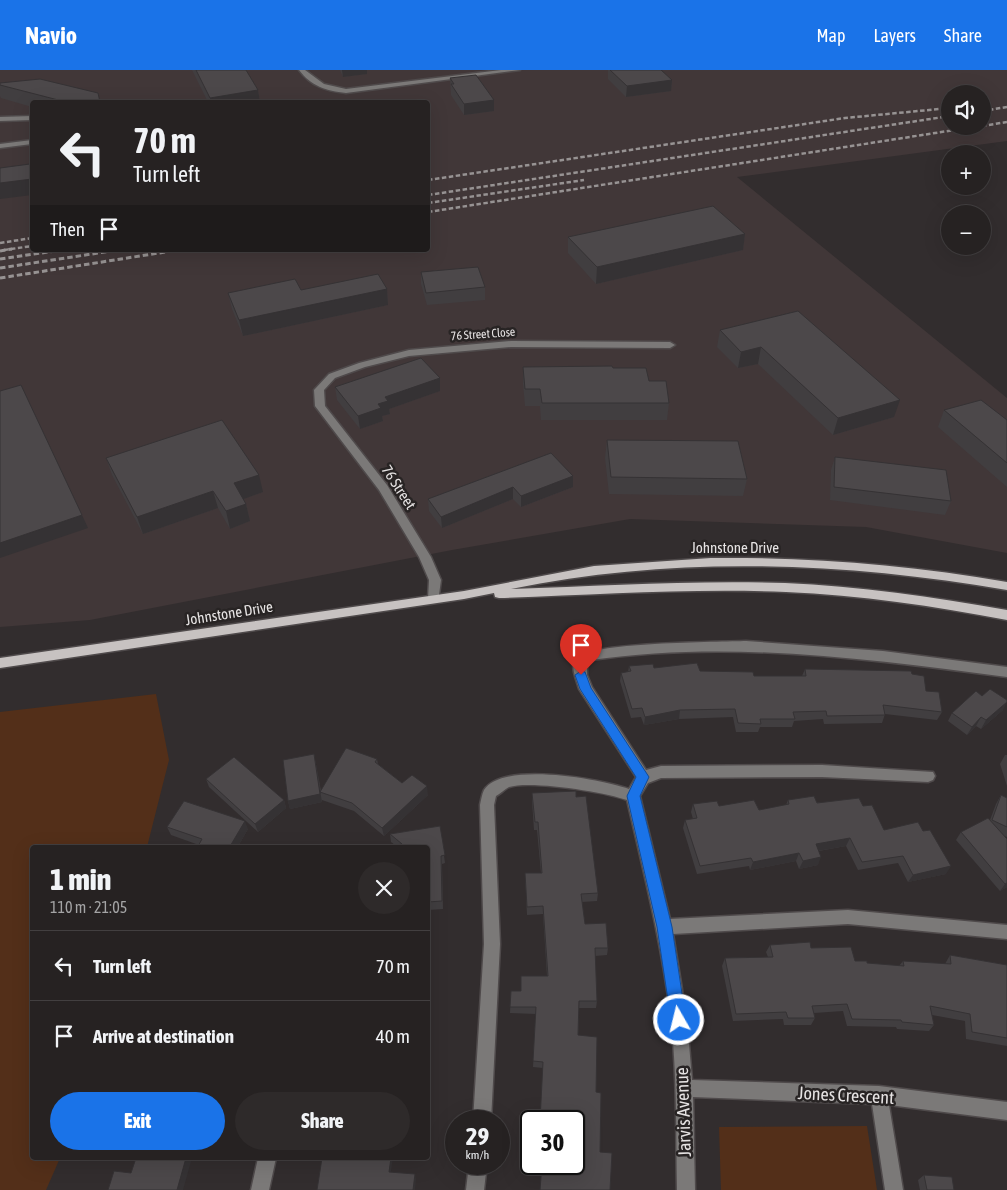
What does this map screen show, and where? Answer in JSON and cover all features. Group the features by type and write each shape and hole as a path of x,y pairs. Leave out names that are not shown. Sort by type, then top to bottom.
{"main road":[{"name":"Johnstone Drive","path":"0,663 464,595 564,575 613,568 685,563 826,565 913,573 1007,586"},
{"name":"Johnstone Drive","path":"464,595 660,587 756,587 861,594 956,605 1007,615"}],"street":[{"path":"302,70 312,82 324,89 346,91 517,70"},
{"path":"0,119 23,116 30,118"},
{"path":"0,146 30,142"},
{"name":"76 Street Close","path":"319,400 319,390 332,376 362,364 410,353 511,344 670,345"},
{"name":"76 Street","path":"319,400 320,406 383,488 425,557 435,580 434,599"},
{"path":"645,776 586,689 581,675 580,661 588,656 623,650 746,646 883,656 1007,672"},
{"path":"483,1110 492,944 487,805 490,793 506,782 527,779 610,788 633,796 637,785 645,776 677,771 822,771 928,776"},
{"name":"Jarvis Avenue","path":"633,796 664,927 679,1020 684,1088 686,1190"},
{"path":"664,927 848,917 1007,932"},
{"name":"Jones Crescent","path":"684,1088 879,1095 1007,1111"},
{"path":"879,1095 894,1190"},
{"path":"260,1190 267,1160"},
{"path":"475,1190 477,1175"}],"shaded area":[{"path":"0,70 1007,70 1007,141 977,145 941,145 941,150 737,177 1007,398 1007,553 866,527 630,519 452,550 90,620 0,627"},
{"path":"156,694 169,760 148,845 30,845 30,1160 59,1160 46,1190 0,1190 0,712"},
{"path":"867,1126 877,1190 721,1190 719,1127"}],"building":[{"path":"196,70 246,70 258,90 210,98"},
{"path":"610,70 661,70 672,80 627,86"},
{"path":"476,75 494,100 464,104 451,84 454,84 450,78"},
{"path":"40,79 98,93 100,100 58,100 0,85 0,83"},
{"path":"30,164 30,179 0,183 0,168"},
{"path":"713,206 745,234 597,267 568,237"},
{"path":"478,267 485,287 426,293 421,272"},
{"path":"378,274 387,289 239,320 228,293 295,279 301,290"},
{"path":"798,311 900,400 838,418 761,347 741,352 720,330"},
{"path":"421,358 440,378 385,397 388,401 378,404 381,408 358,416 335,387"},
{"path":"612,366 613,368 646,368 649,381 666,381 669,403 542,403 540,389 525,389 523,367"},
{"path":"21,385 82,515 0,543 0,391"},
{"path":"981,400 1007,420 1007,463 944,410"},
{"path":"222,420 259,475 234,483 246,504 226,511 213,491 137,517 106,458"},
{"path":"607,440 738,441 747,479 611,477"},
{"path":"551,453 573,476 521,496 513,487 441,517 428,499"},
{"path":"835,457 946,470 951,501 834,487"},
{"path":"697,663 700,671 753,672 754,676 806,676 805,669 911,671 912,674 924,676 926,691 939,692 942,712 883,705 885,715 827,716 826,711 793,712 795,719 760,719 761,724 738,723 735,709 680,710 645,717 642,708 632,709 621,673 631,671 629,666 653,664 654,668"},
{"path":"990,689 1007,700 1007,702 986,720 981,717 972,727 952,713 976,691 982,696"},
{"path":"346,748 377,759 375,762 402,783 412,775 427,786 382,828 352,803 320,792"},
{"path":"314,754 320,794 288,801 283,760"},
{"path":"234,757 284,800 255,824 206,779"},
{"path":"576,791 576,797 586,796 598,893 581,894 585,924 606,923 608,948 595,948 597,1001 579,1001 578,1035 597,1037 596,1092 601,1093 600,1152 612,1153 610,1190 540,1190 541,1175 585,1175 585,1110 541,1110 543,1062 533,1061 536,1007 510,1007 511,991 521,991 521,976 548,976 543,906 527,907 525,873 542,873 538,822 535,822 532,793"},
{"path":"1001,795 1007,798 1007,827 992,820"},
{"path":"814,796 817,803 859,798 863,806 872,805 884,830 918,822 923,831 930,830 951,866 913,875 903,856 862,862 850,838 816,844 821,857 803,861 799,853 753,862 751,858 700,866 685,820 697,818 693,804 717,801 719,806 754,800 759,810 789,804 788,800"},
{"path":"184,801 245,821 231,845 199,845 202,839 167,827"},
{"path":"988,818 1007,839 1007,883 1005,884 961,832"},
{"path":"440,826 445,855 441,856 442,901 430,902 430,845 395,845 402,844 390,834"},
{"path":"810,942 811,948 851,947 855,961 867,961 867,963 904,966 903,961 951,964 950,955 1007,965 1007,1038 972,1032 970,1014 930,1006 934,1025 902,1022 901,1020 852,1019 847,1004 812,1006 815,1018 788,1018 786,1012 736,1014 725,958 773,957 770,945"},
{"path":"135,1160 185,1160 177,1190 108,1190 114,1171 131,1173"},
{"path":"322,1160 391,1160 389,1172 415,1174 413,1190 317,1190"},
{"path":"924,1175 952,1177 954,1190 927,1190"}],"railway":[{"path":"991,110 1007,107"},
{"path":"430,180 845,118 941,109"},
{"path":"430,195 941,117"},
{"path":"991,125 1007,122"},
{"path":"430,212 941,132"},
{"path":"430,203 584,180"},
{"path":"0,243 30,238"},
{"path":"4,250 30,246"},
{"path":"0,251 12,249"},
{"path":"0,259 48,252"},
{"path":"0,268 105,252"},
{"path":"0,278 165,252"}],"route":[{"path":"581,675 586,689 643,777 637,785 633,796 660,905 679,1020"}]}
